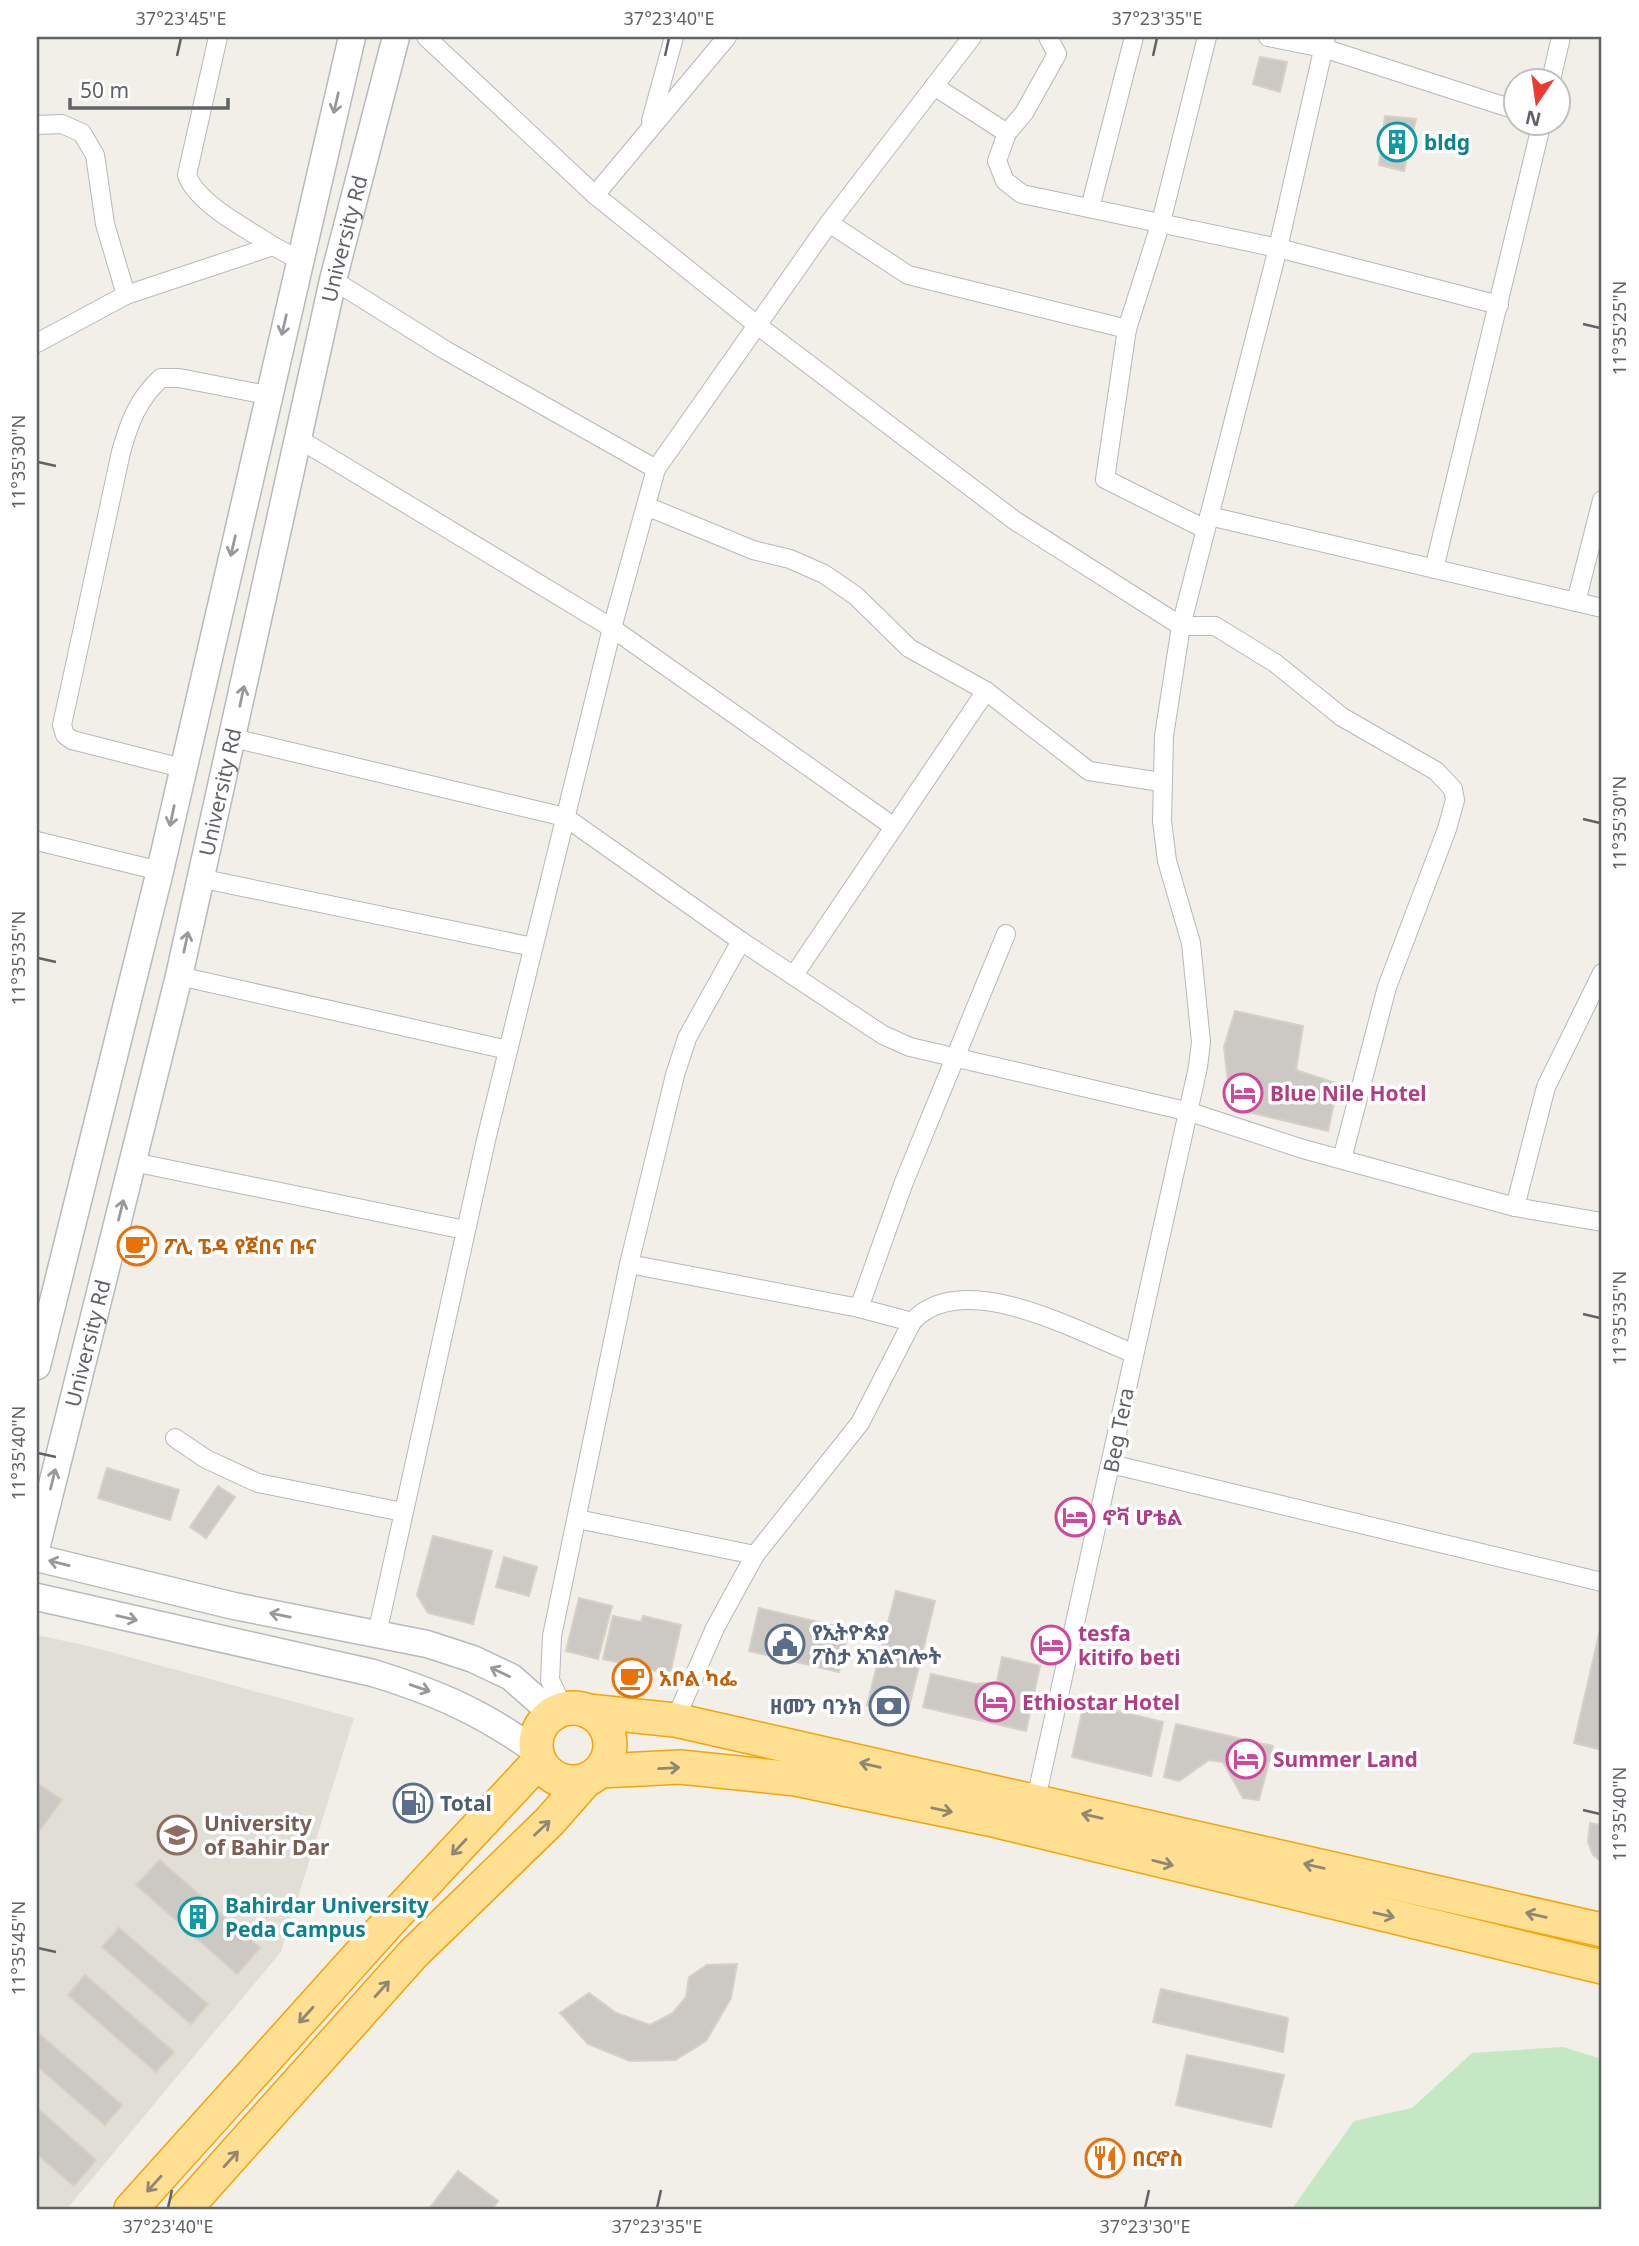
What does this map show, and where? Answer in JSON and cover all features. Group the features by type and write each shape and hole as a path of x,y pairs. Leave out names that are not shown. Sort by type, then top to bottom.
{"highway":[{"path":"1602,1930 1032,1817 761,1774 680,1768 594,1776 573,1783 559,1780 547,1772 538,1756 539,1730 568,1711 640,1714 675,1720 1032,1817 1602,1967"},
{"path":"185,2209 413,1954 549,1822 608,1759 611,1745 608,1731 600,1719 568,1711"},
{"path":"131,2209 538,1756"}],"street":[{"path":"218,37 187,175 191,186 201,197 273,246 333,279 445,350 656,469"},
{"name":"University Rd","path":"37,1366 160,871 267,395 352,37"},
{"name":"University Rd","path":"37,1545 179,976 333,279 396,37"},
{"path":"426,37 595,195 757,325 1014,520 1181,626 1215,626 1275,663 1342,717 1436,771 1453,789 1455,800 1447,830 1376,1024 1342,1159"},
{"path":"649,128 674,37"},
{"path":"595,195 727,37"},
{"path":"373,1673 377,1634 465,1230 612,628 656,469 829,222 972,37"},
{"path":"1048,37 1057,54 1024,113 1006,133 997,160 1004,181 1022,194 1278,248 1499,305"},
{"path":"1090,208 1134,37"},
{"path":"1207,37 1161,222 1127,329 1105,480 1207,522 1434,569 1602,608"},
{"path":"1268,37 1324,42 1502,105"},
{"path":"1554,66 1560,37"},
{"name":"Beg Tera","path":"1032,1817 1198,1067 1199,1017 1191,943 1167,861 1161,782 1164,736 1181,626 1278,248 1324,42"},
{"path":"934,86 1006,133"},
{"path":"37,125 62,124 82,133 95,155 104,224 126,295"},
{"path":"1434,569 1539,136"},
{"path":"829,222 908,275 1127,329"},
{"path":"37,344 126,295 273,246"},
{"path":"183,768 72,740 65,735 62,725 121,452 131,419 147,390 161,378 179,378 267,395"},
{"path":"299,439 612,628 894,827"},
{"path":"1576,602 1602,500"},
{"path":"646,506 753,550 790,559 824,574 856,596 909,648 986,691 1089,771 1161,782"},
{"path":"794,975 986,691"},
{"path":"233,738 565,817 741,941 896,1042 1189,1112 1342,1159 1515,1207 1602,1222"},
{"path":"37,841 160,871 533,947"},
{"path":"859,1308 904,1182 1006,934"},
{"path":"568,1711 551,1680 550,1657 629,1264 687,1038 741,941"},
{"path":"1515,1207 1546,1087 1602,973"},
{"path":"179,976 508,1050"},
{"path":"133,1162 465,1230"},
{"path":"629,1264 859,1308 912,1322"},
{"path":"675,1720 715,1628 755,1555 860,1423 912,1322 921,1312 944,1304 988,1300 1017,1307 1133,1353"},
{"path":"175,1438 206,1459 258,1483 403,1512"},
{"path":"1111,1464 1602,1582"},
{"path":"576,1518 755,1555"},
{"path":"37,1558 234,1606 426,1644 473,1659 511,1677 568,1711"},
{"path":"37,1597 373,1673 456,1702 493,1720 538,1756"}],"shaded area":[{"name":"University of Bahir Dar","path":"37,1635 88,1646 354,1718 281,1952 67,2209 37,2209"}],"green space":[{"path":"1563,2047 1602,2059 1602,2209 1292,2209 1354,2121 1412,2108 1472,2053"}],"building":[{"path":"1260,57 1287,62 1280,92 1253,84"},
{"name":"bldg","path":"1385,116 1416,119 1404,171 1379,165"},
{"path":"1235,1011 1303,1026 1296,1070 1338,1084 1328,1131 1231,1108 1224,1047"},
{"path":"107,1468 179,1490 170,1520 98,1498"},
{"path":"218,1486 235,1497 206,1538 190,1527"},
{"path":"433,1536 492,1551 473,1624 428,1613 417,1595"},
{"path":"504,1557 537,1567 529,1596 496,1587"},
{"path":"896,1591 935,1601 907,1715 867,1705"},
{"path":"579,1598 612,1606 598,1659 566,1651"},
{"path":"759,1608 849,1629 839,1672 749,1651"},
{"path":"613,1616 641,1622 643,1616 681,1625 670,1674 603,1659"},
{"path":"1602,1621 1602,1731 1598,1749 1574,1743"},
{"path":"1002,1657 1040,1666 1026,1731 923,1707 931,1674 976,1684 997,1682"},
{"path":"1084,1703 1163,1722 1151,1776 1072,1757"},
{"path":"1176,1724 1273,1746 1259,1800 1243,1798 1223,1762 1209,1760 1179,1781 1164,1777"},
{"path":"37,1783 62,1800 40,1830 37,1828"},
{"path":"1590,1823 1602,1825 1602,1862 1593,1855 1588,1842"},
{"name":"Bahirdar University Peda Campus","path":"160,1860 260,1948 237,1974 136,1885"},
{"path":"119,1928 208,2004 191,2024 102,1947"},
{"path":"737,1964 731,1998 706,2041 675,2060 630,2061 588,2044 560,2013 589,1993 616,2013 650,2025 673,2013 686,1997 689,1977 707,1965"},
{"path":"85,1975 174,2052 156,2072 68,1995"},
{"path":"1161,1989 1288,2018 1283,2052 1153,2022"},
{"path":"37,2032 122,2105 105,2125 37,2066"},
{"path":"1187,2055 1284,2075 1271,2127 1176,2105"},
{"path":"37,2108 96,2160 74,2186 37,2154"},
{"path":"458,2171 498,2201 492,2209 429,2209"}],"place":[{"name":"bldg","path":"1397,142"},
{"name":"Blue Nile Hotel","path":"1243,1093"},
{"name":"ፖሊ ፔዳ የጀበና ቡና","path":"137,1246"},
{"name":"ኖቫ ሆቴል","path":"1075,1517"},
{"name":"የኢትዮጵያ ፖስታ አገልግሎት","path":"785,1644"},
{"name":"tesfa kitifo beti","path":"1051,1645"},
{"name":"አቦል ካፌ","path":"632,1678"},
{"name":"Ethiostar Hotel","path":"995,1702"},
{"name":"ዘመን ባንክ","path":"889,1706"},
{"name":"Summer Land","path":"1246,1759"},
{"name":"Total","path":"413,1803"},
{"name":"University of Bahir Dar","path":"177,1835"},
{"name":"Bahirdar University Peda Campus","path":"198,1917"},
{"name":"በርኖስ","path":"1105,2158"}]}
